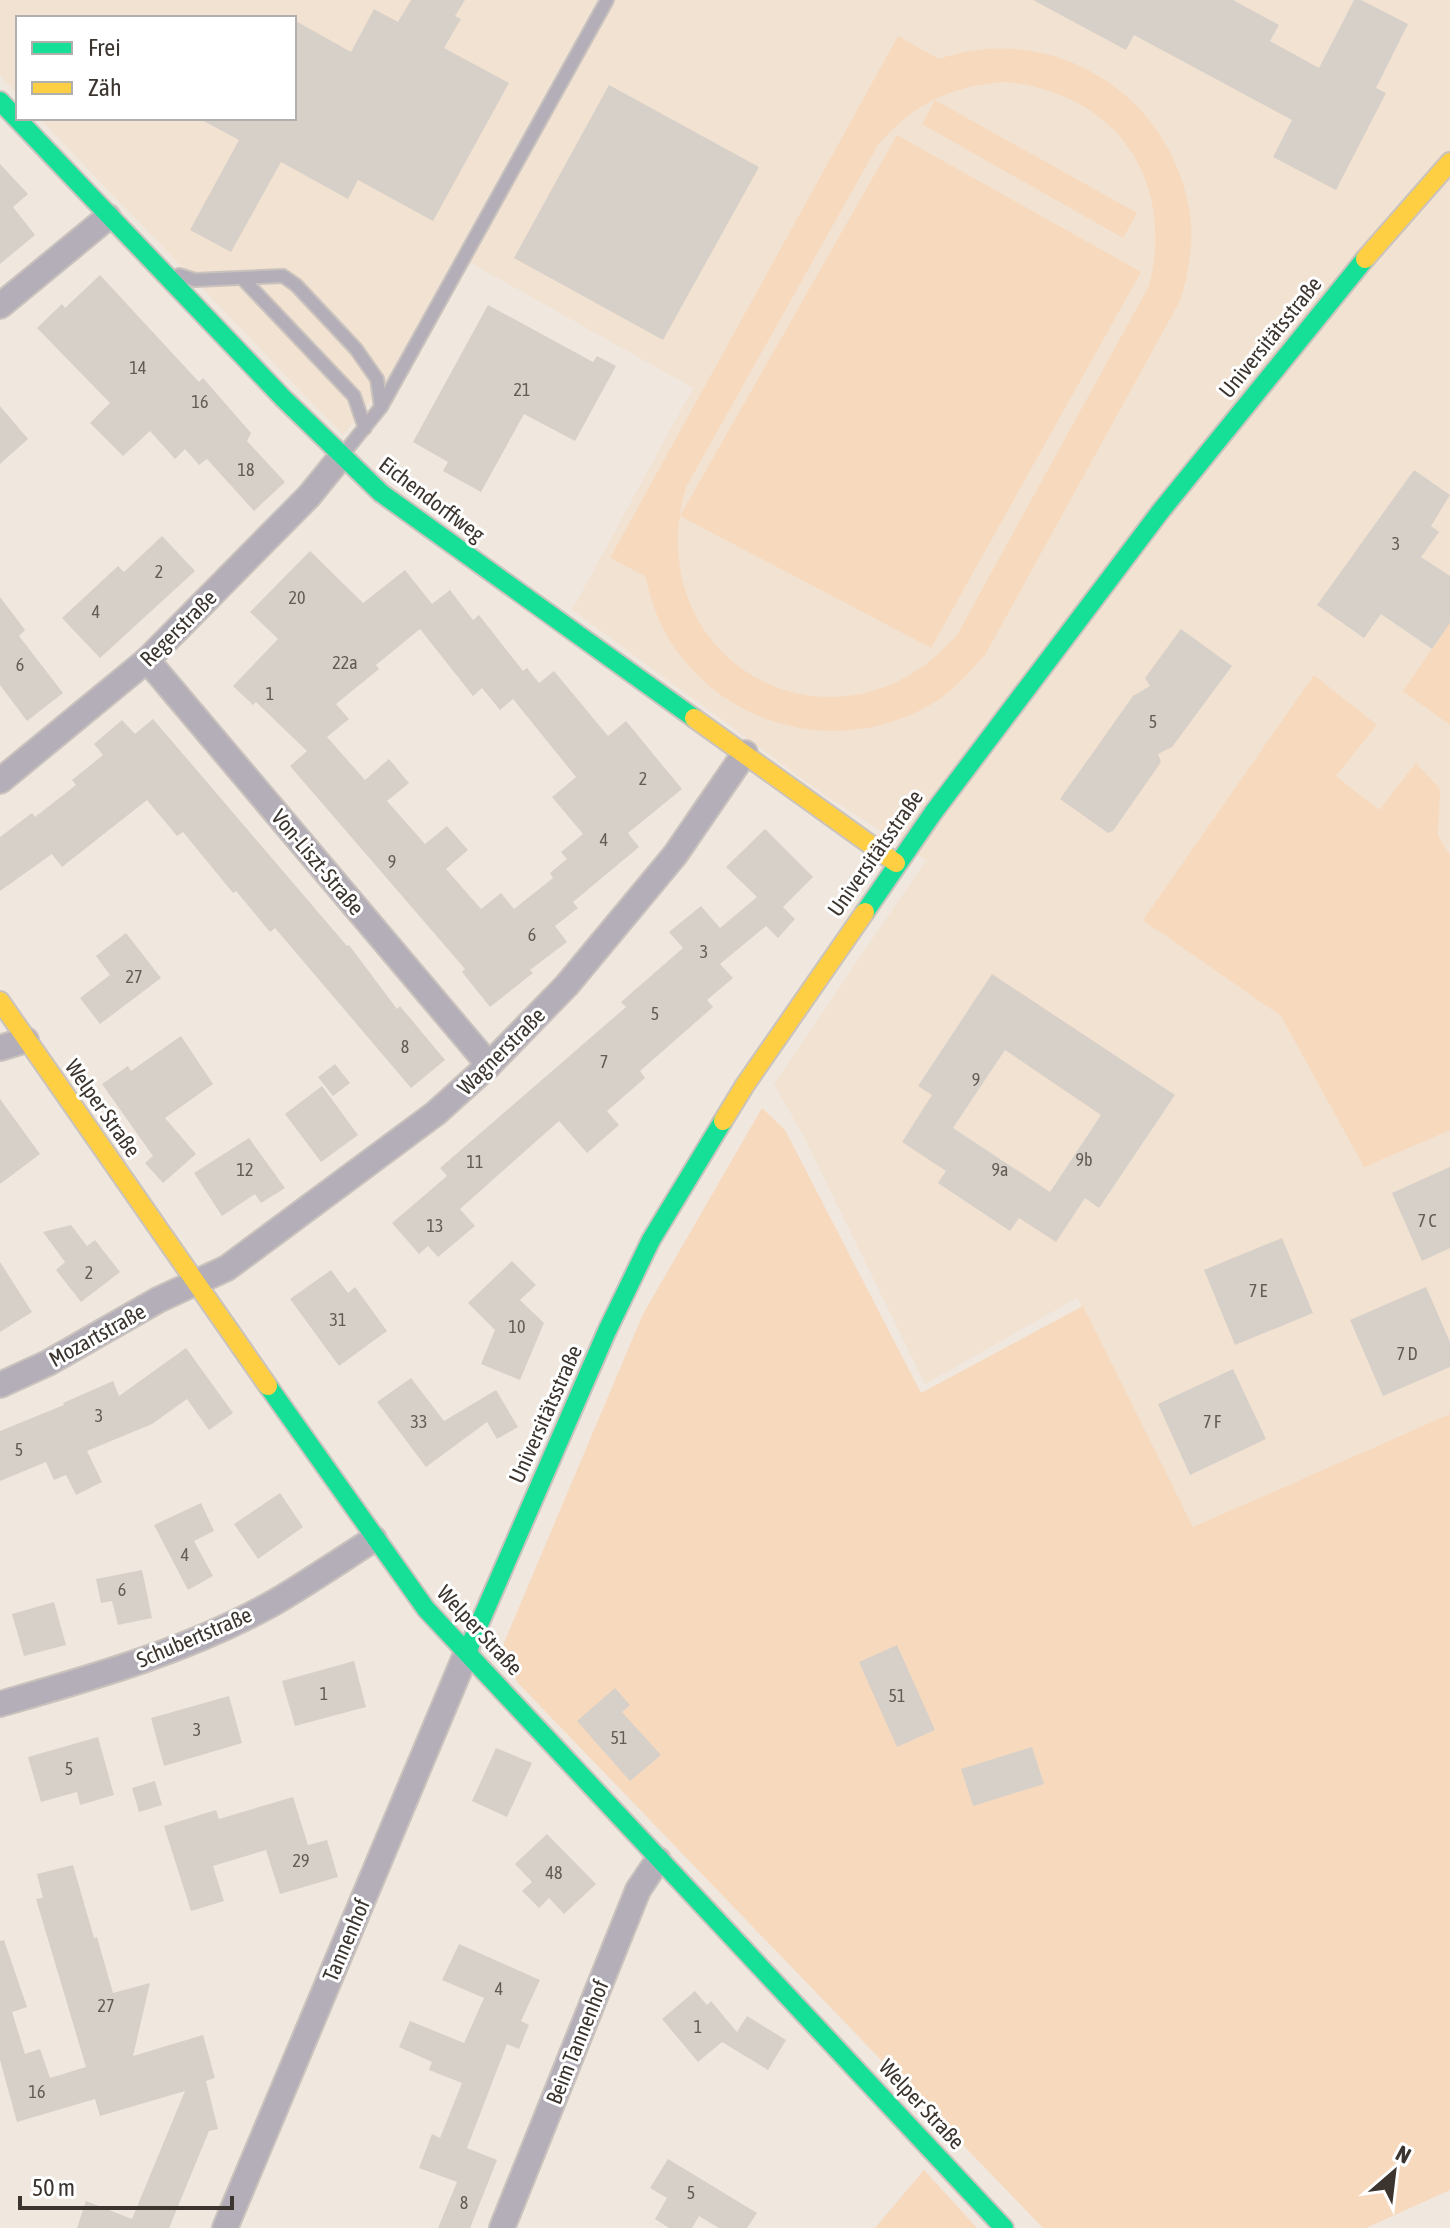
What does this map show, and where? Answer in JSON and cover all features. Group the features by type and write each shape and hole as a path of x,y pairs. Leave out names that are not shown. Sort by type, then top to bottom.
{"street":[{"name":"Eichendorffweg","path":"0,101 16,118"},
{"name":"Eichendorffweg","path":"18,120 340,458 381,493 896,863"},
{"name":"Universitätsstraße","path":"467,1652 607,1331 651,1240 745,1085 896,863 1160,512 1338,290 1450,162"},
{"path":"0,306 108,217"},
{"name":"Regerstraße","path":"0,781 147,660 309,496 340,458"},
{"name":"Von-Liszt-Straße","path":"147,660 489,1065"},
{"name":"Wagnerstraße","path":"195,1284 227,1268 343,1184 436,1113 489,1065 567,985 640,900 745,753"},
{"name":"Welper Straße","path":"0,1001 195,1284 426,1609 1004,2228"},
{"path":"0,1048 26,1040"},
{"name":"Mozartstraße","path":"0,1385 48,1363 158,1300 195,1284"},
{"name":"Schubertstraße","path":"0,1704 116,1670 191,1641 274,1602 374,1539"},
{"name":"Tannenhof","path":"225,2228 467,1652"},
{"name":"Beim Tannenhof","path":"502,2228 638,1890 658,1860"}],"lane":[{"path":"340,458 381,407 607,0"},
{"path":"160,269 195,280 283,276 296,285 356,349 377,379 381,407"},
{"path":"242,278 354,396 365,428"}],"shaded area":[{"path":"0,0 597,0 383,386 343,435 41,120 296,120 296,16 16,16 16,93 0,75"},
{"path":"607,0 1450,0 1450,1414 1193,1527 1077,1298 925,1384 805,1139 774,1084 926,860 826,796 572,610 693,388 464,259"},
{"path":"898,36 939,59 981,49 1022,50 1062,59 1098,76 1130,100 1157,131 1177,167 1191,220 1190,254 1181,299 985,655 941,698 908,716 873,727 837,731 801,728 767,719 734,703 705,682 667,636 645,576 610,558","holes":["1006,82 1045,90 1079,103 1107,123 1129,148 1145,177 1154,211 1155,247 1149,286 957,635 909,675 857,695 805,695 757,678 718,647 690,603 678,549 686,487 878,145 905,118 951,92"]},
{"path":"935,100 1137,213 1123,238 922,124"},
{"path":"897,135 1141,272 931,648 680,516"},
{"path":"1450,623 1450,725 1403,691"},
{"path":"1314,675 1377,725 1336,776 1379,810 1416,763 1440,789 1438,836 1450,855 1450,1130 1364,1167 1281,1016 1143,920"},
{"path":"762,1108 785,1130 921,1393 1083,1306 1193,1527 1450,1414 1450,2190 1366,2228 1043,2228 517,1682 503,1645 643,1314"},
{"path":"924,2170 977,2228 875,2228"}],"building":[{"path":"411,0 465,0 455,16 461,19 444,48 509,83 433,221 358,180 348,199 281,162 231,252 190,230 239,140 202,120 296,120 296,21 351,52 374,9 398,22"},
{"path":"1033,0 1233,0 1279,25 1270,41 1319,68 1354,0 1361,0 1408,24 1376,88 1386,93 1336,190 1273,157 1292,120 1134,35 1126,50"},
{"path":"609,85 759,167 663,340 514,258"},
{"path":"0,164 28,194 13,207 35,235 0,264"},
{"path":"100,275 199,382 203,378 251,433 247,441 285,482 254,511 207,459 199,465 185,449 175,459 150,431 123,456 90,423 110,403 37,328 62,304 65,308"},
{"path":"488,305 593,362 597,356 616,366 575,441 524,414 481,492 443,471 448,462 413,442"},
{"path":"0,406 28,439 0,464"},
{"path":"1414,470 1450,495 1431,526 1439,532 1421,557 1450,576 1450,623 1432,649 1381,614 1364,638 1317,605"},
{"path":"162,536 195,571 100,658 62,618 118,566 124,572"},
{"path":"310,551 363,603 405,570 432,604 450,590 473,620 479,615 523,671 527,668 539,683 554,671 608,736 626,721 682,789 628,833 639,847 573,902 578,908 555,926 567,942 530,970 533,973 490,1007 462,972 465,969 290,766 307,751 256,702 253,705 233,686 278,639 250,612","holes":["420,629 473,696 482,688 500,710 513,699 576,777 552,797 583,834 561,852 567,859 550,873 553,878 514,909 501,893 481,909 446,869 468,850 447,826 425,844 387,801 409,783 389,759 365,780 327,737 349,719 336,704 379,669 376,665"]},
{"path":"0,597 25,630 19,636 63,693 27,721 0,685"},
{"path":"1181,629 1232,666 1172,747 1158,754 1161,762 1113,831 1108,833 1060,799 1133,696 1150,686 1145,678"},
{"path":"153,719 349,945 397,1009 400,1006 445,1060 411,1088 275,928 270,932 183,832 177,836 147,800 62,867 52,854 0,891 0,837 32,813 35,817 76,785 72,780 103,755 94,744 122,720 135,734"},
{"path":"765,829 813,877 783,907 795,919 778,938 766,926 720,964 733,978 707,1000 713,1007 640,1071 645,1078 607,1111 619,1125 587,1153 559,1121 460,1209 475,1226 438,1257 428,1246 419,1254 392,1223 447,1176 440,1168 626,1007 621,1002 683,948 669,932 701,906 720,928 757,897 726,867"},
{"path":"126,933 161,978 100,1024 80,998 110,975 96,956"},
{"path":"992,974 1175,1095 1099,1208 1085,1198 1056,1242 1019,1218 1010,1231 938,1183 946,1171 902,1142 932,1095 918,1086","holes":["1005,1050 1101,1115 1050,1192 953,1128"]},
{"path":"181,1036 213,1084 165,1118 196,1154 163,1183 145,1163 153,1156 102,1084 128,1066 131,1071"},
{"path":"335,1064 350,1083 333,1096 318,1077"},
{"path":"322,1086 358,1135 321,1162 285,1114"},
{"path":"0,1099 40,1154 0,1184"},
{"path":"249,1138 285,1188 261,1203 255,1194 222,1216 194,1173"},
{"path":"1450,1167 1450,1248 1422,1261 1392,1193"},
{"path":"71,1225 87,1246 95,1240 120,1272 81,1302 56,1270 65,1262 43,1232"},
{"path":"1282,1238 1313,1313 1235,1345 1204,1270"},
{"path":"512,1261 536,1285 520,1300 544,1323 520,1380 481,1364 495,1330 468,1303"},
{"path":"0,1262 32,1312 0,1332"},
{"path":"331,1270 348,1293 355,1287 387,1331 339,1366 290,1299"},
{"path":"1426,1287 1450,1342 1450,1367 1383,1396 1350,1320"},
{"path":"186,1348 233,1413 209,1430 187,1399 152,1424 87,1451 102,1482 76,1495 66,1475 54,1480 46,1462 0,1481 0,1431 113,1381 119,1396"},
{"path":"1233,1369 1266,1439 1190,1475 1158,1404"},
{"path":"411,1378 444,1421 496,1390 518,1427 497,1439 487,1422 426,1467 377,1402"},
{"path":"280,1493 303,1527 258,1559 234,1524"},
{"path":"201,1503 214,1531 194,1541 213,1576 188,1590 154,1525"},
{"path":"142,1570 152,1618 118,1625 112,1601 101,1603 96,1579"},
{"path":"54,1602 66,1645 24,1656 12,1614"},
{"path":"897,1645 935,1730 897,1747 859,1662"},
{"path":"354,1661 366,1707 295,1726 282,1681"},
{"path":"615,1688 630,1705 622,1712 661,1755 630,1781 577,1721"},
{"path":"229,1696 242,1743 164,1766 151,1718"},
{"path":"98,1737 114,1795 80,1805 77,1792 41,1802 28,1757"},
{"path":"1032,1747 1044,1784 973,1806 961,1769"},
{"path":"496,1748 532,1763 507,1817 472,1801"},
{"path":"155,1781 162,1805 139,1812 132,1788"},
{"path":"293,1797 308,1845 327,1840 338,1877 280,1894 266,1850 213,1866 224,1901 191,1911 164,1826 216,1810 219,1819"},
{"path":"547,1834 596,1884 564,1914 549,1898 539,1908 522,1891 532,1882 515,1864"},
{"path":"73,1865 113,1993 150,1983 133,2056 203,2035 215,2078 206,2081 218,2129 209,2131 169,2228 77,2228 86,2201 132,2219 185,2091 100,2116 95,2099 17,2122 0,2060 0,1941 4,1940 27,2007 12,2012 25,2054 40,2049 50,2078 86,2067 36,1899 43,1898 37,1874"},
{"path":"459,1944 540,1980 521,2021 529,2025 519,2049 507,2044 467,2148 497,2160 470,2228 438,2228 457,2182 419,2168 432,2134 440,2138 462,2083 429,2070 432,2062 399,2047 410,2021 464,2043 484,1998 442,1980"},
{"path":"695,1991 707,2005 711,2001 737,2032 747,2016 786,2040 768,2070 722,2042 698,2062 662,2019"},
{"path":"668,2159 757,2213 747,2228 719,2228 699,2216 692,2228 669,2228 655,2219 667,2198 650,2188"}],"traffic: fast":[{"path":"0,101 16,118"},
{"path":"18,120 283,398 381,493 694,718"},
{"path":"865,912 933,813 1160,512 1365,259"},
{"path":"467,1652 607,1331 651,1240 723,1121"},
{"path":"268,1386 426,1609 1004,2228"}],"traffic: slow":[{"path":"1365,259 1450,162"},
{"path":"694,718 896,863"},
{"path":"723,1121 865,912"},
{"path":"0,1001 268,1386"}]}
